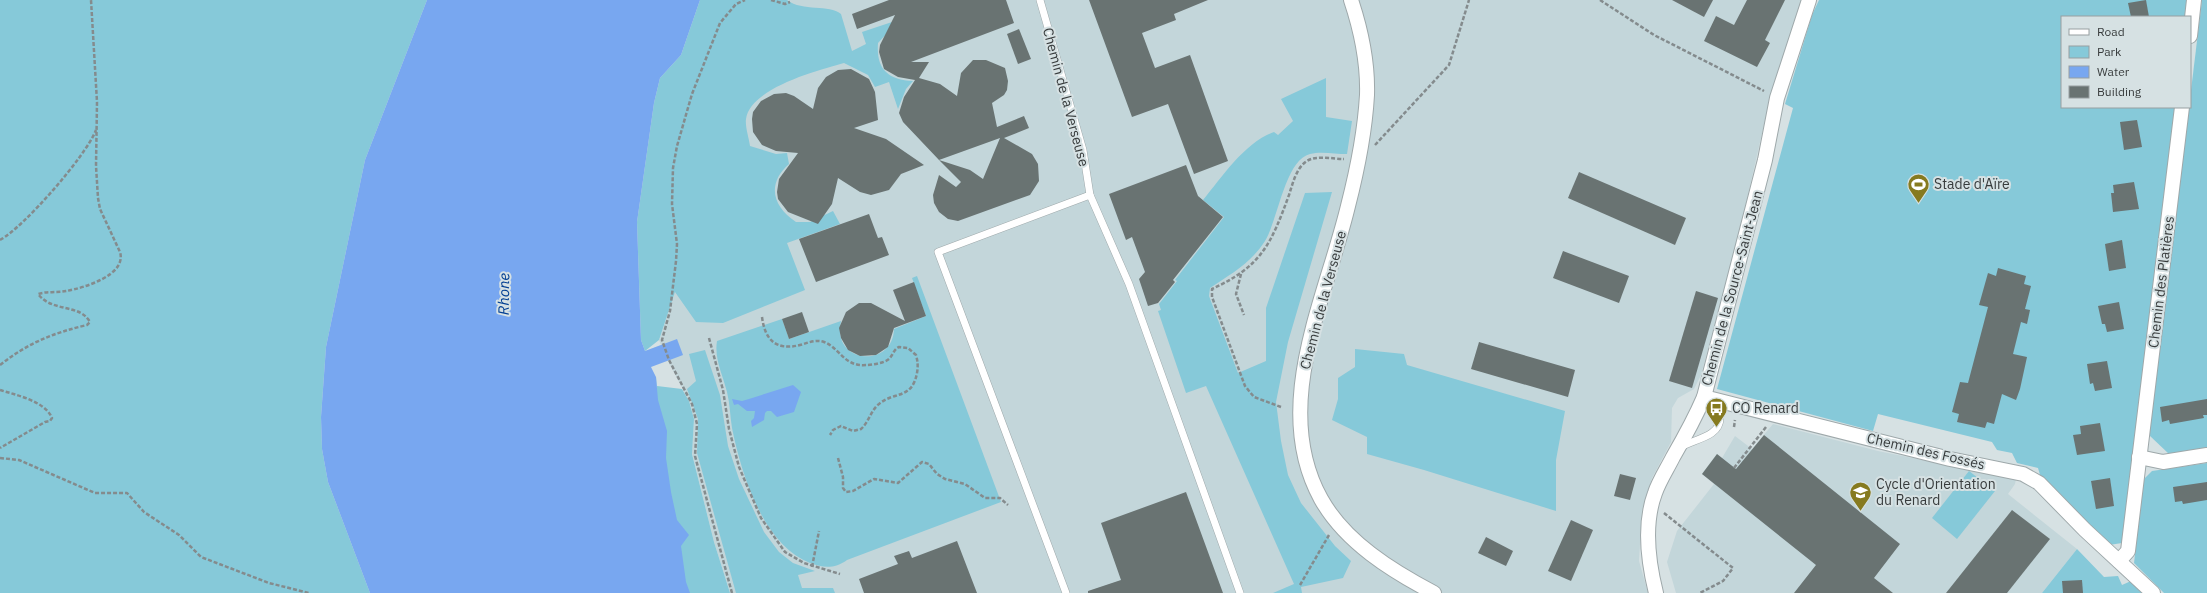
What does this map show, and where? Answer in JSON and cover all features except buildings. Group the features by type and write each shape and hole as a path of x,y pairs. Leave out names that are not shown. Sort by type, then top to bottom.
{"street":[{"name":"Chemin de la Verseuse","path":"1351,0 1365,61 1367,94 1360,145 1348,205 1308,353 1300,411 1301,432 1305,459 1321,499 1349,534 1393,570 1434,593"},
{"name":"Chemin de la Source-Saint-Jean","path":"1656,593 1650,568 1648,523 1655,492 1702,400 1765,160 1777,98 1809,0"},
{"path":"2191,27 2194,0"},
{"name":"Chemin des Platières","path":"2119,561 2128,551 2182,108"},
{"name":"Chemin des Fossés","path":"1702,400 1950,459 2023,474 2039,483 2085,530 2153,593"},
{"path":"2139,458 2163,462 2207,455"}],"lane":[{"name":"Chemin de la Verseuse","path":"1040,0 1083,150 1090,195 1129,284 1240,593"},
{"path":"1066,593 938,252 1090,195"},
{"path":"1678,449 1709,435 1717,428 1720,422 1720,414 1716,407 1702,400"}],"path":[{"path":"0,365 20,349 44,338 87,325 90,322 87,316 76,311 49,305 38,294 67,291 91,284 114,272 121,264 120,252 100,209 96,166 97,128 91,0"},
{"path":"732,593 695,456 697,424 694,411 688,394 669,360 663,344 663,336 670,311 677,255 672,204 673,168 676,146 692,94 720,23 736,4 745,0"},
{"path":"771,0 785,4 790,2"},
{"path":"1360,145 1373,146 1378,144 1447,68 1469,0"},
{"path":"1600,0 1654,35 1777,98"},
{"path":"0,240 22,223 46,197 90,145 97,128"},
{"path":"1281,406 1254,397 1245,386 1212,296 1212,289 1241,274 1258,259 1270,243 1294,180 1304,164 1313,158 1348,159"},
{"path":"1241,274 1236,294 1244,315"},
{"path":"762,317 764,331 774,342 785,346 793,346 811,342 823,342 849,362 863,366 884,362 899,347 908,348 918,360 917,372 912,386 900,396 880,403 861,429 853,431 840,426 833,430 830,435"},
{"path":"709,338 723,390 729,428 739,467 750,494 769,532 785,552 812,567 840,574"},
{"path":"0,390 38,405 52,418 50,421 45,422 0,448"},
{"path":"1734,468 1764,430"},
{"path":"0,458 19,460 95,493 126,493 144,512 179,535 201,557 269,583 309,593"},
{"path":"838,458 843,477 843,488 846,492 853,491 874,479 898,482 922,462 929,464 936,474 945,479 969,486 985,498 1000,498 1008,505"},
{"path":"1664,513 1733,568 1723,581 1700,593"},
{"path":"812,567 819,532"},
{"path":"1300,585 1329,535"}],"shaded area":[{"path":"724,0 1802,0 1771,94 1739,234 1701,375 1694,389 1678,398 1672,408 1671,442 1652,478 1642,510 1639,561 1648,593 730,593 714,542 692,453 694,419 689,401 668,361 645,351 661,345 659,340 675,292"},
{"name":"Cycle d'Orientation du Renard","path":"1773,424 1878,451 2016,479 2015,484 2008,494 2077,549 2042,593 1676,593 1667,562 1677,531 1714,484 1702,474 1717,454 1722,458 1735,436 1752,449"}],"green space":[{"path":"0,0 427,0 365,160 326,347 321,417 322,449 328,482 370,593 0,593"},
{"path":"700,0 787,0 800,6 836,11 841,14 852,51 866,44 862,32 919,13 890,30 878,43 879,59 881,66 885,71 896,78 913,81 906,89 898,109 889,82 875,87 868,75 844,63 819,70 787,82 759,98 750,108 746,119 747,132 750,146 776,154 787,153 789,164 777,179 775,187 775,195 782,209 796,222 810,222 833,211 840,224 787,243 805,290 723,323 696,322 675,292 659,340 645,351 641,340 637,222 654,103 660,78 681,55"},
{"name":"Stade d'Aïre","path":"1819,0 2188,0 2186,16 2061,16 2061,108 2175,108 2122,543 2109,545 2040,475 2038,468 2017,463 2012,453 1997,450 1992,442 1878,414 1873,431 1717,389 1793,108 1785,104 1812,15"},
{"path":"2202,0 2207,0 2207,448 2169,454 2149,435 2189,108 2191,108 2191,90"},
{"path":"1326,78 1326,117 1352,121 1347,154 1314,153 1301,159 1294,167 1288,179 1270,231 1265,241 1247,262 1210,288 1209,296 1238,373 1266,361 1266,308 1305,193 1332,192 1288,342 1276,402 1281,441 1288,475 1301,503 1335,546 1351,561 1343,578 1301,587 1302,593 1273,593 1294,584 1206,386 1186,393 1158,311 1161,310 1159,304 1177,281 1175,280 1224,217 1203,200 1226,171 1253,144 1274,132 1278,135 1293,121 1281,99"},
{"path":"917,276 1001,502 847,560 838,565 824,567 810,563 794,554 779,541 767,524 748,486 741,466 732,428 728,396 718,361 716,348 717,341 782,319 789,339 841,321 840,335 845,346 853,353 863,356 874,355 884,351 891,342 894,329 926,316 912,278"},
{"path":"1355,349 1404,354 1407,365 1565,411 1556,460 1556,511 1367,454 1367,437 1332,420 1338,399 1338,378 1355,367"},
{"path":"705,350 720,395 728,446 739,479 764,532 779,552 793,563 815,571 798,575 802,588 833,588 835,593 736,593 697,453 698,419 687,389 696,381 689,354"},
{"path":"656,377 657,386 682,389 689,401 694,419 692,454 714,542 730,593 665,593"},
{"path":"2207,463 2207,593 2164,593 2134,563 2144,479 2152,471"},
{"path":"1969,471 1995,491 1957,539 1932,518"},
{"path":"2077,549 2104,577 2118,576 2122,585 2131,581 2143,593 2042,593"}],"water":[{"name":"Rhone","path":"427,0 700,0 681,55 660,78 654,103 637,222 641,340 645,351 677,339 683,355 651,367 656,377 658,400 667,431 666,458 677,520 689,535 681,546 686,582 690,593 370,593 328,482 322,449 321,417 326,347 365,160"},
{"path":"793,385 801,392 794,412 777,417 771,411 767,411 765,413 764,420 752,427 751,421 754,418 755,411 747,411 738,404 734,405 732,399 742,401"}],"place":[{"name":"Stade d'Aïre","path":"1919,204"},
{"name":"CO Renard","path":"1717,428"},
{"name":"Cycle d'Orientation du Renard","path":"1861,512"}]}
